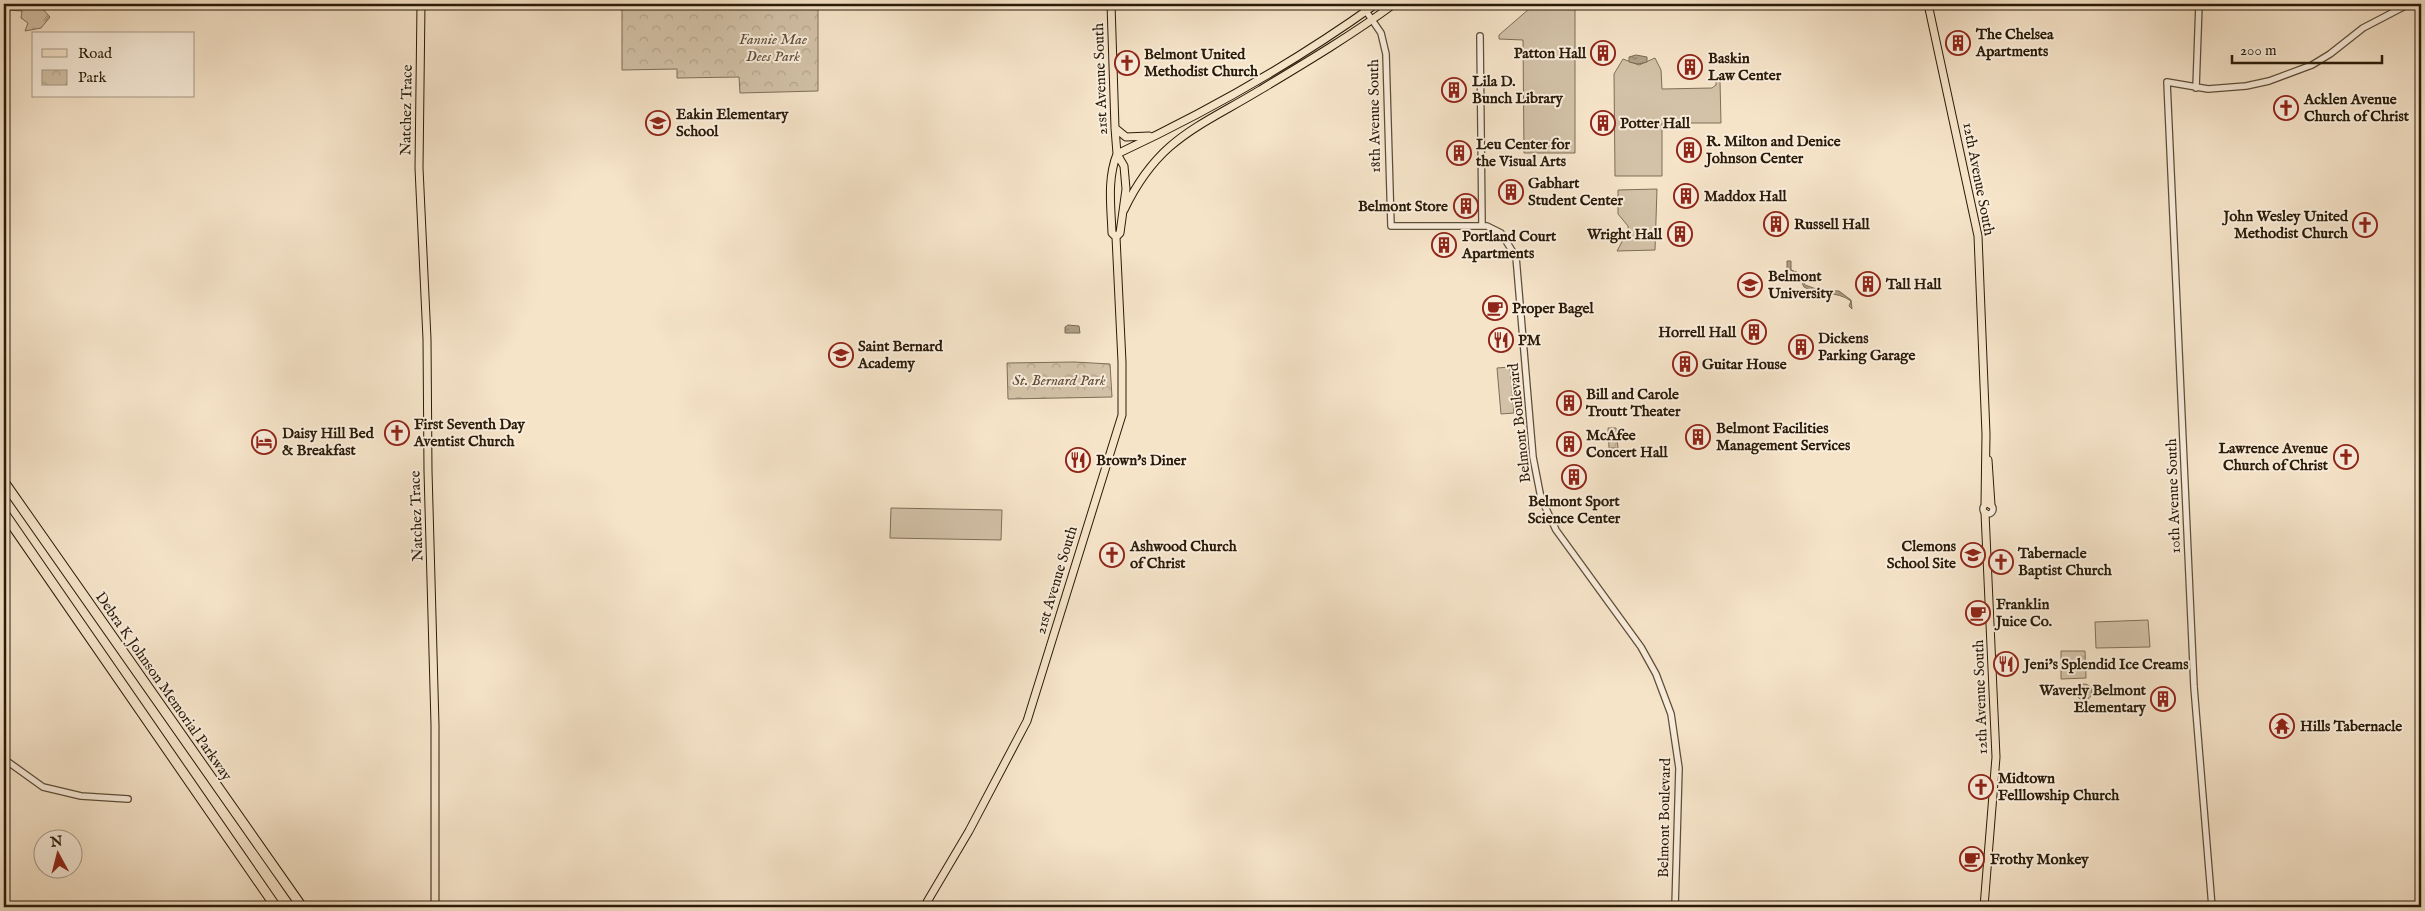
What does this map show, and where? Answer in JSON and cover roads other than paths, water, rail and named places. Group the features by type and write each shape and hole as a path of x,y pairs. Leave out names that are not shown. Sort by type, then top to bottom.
{"highway":[{"name":"Debra K Johnson Memorial Parkway","path":"4,482 302,907"},
{"path":"4,513 276,907"}],"main road":[{"name":"Natchez Trace","path":"421,4 419,168 428,340 428,471 435,725 435,907"},
{"name":"21st Avenue South","path":"1111,4 1117,154 1124,166 1126,189 1120,233 1116,237"},
{"path":"1117,154 1156,135 1279,67 1376,4"},
{"path":"1124,210 1140,178 1159,156 1180,138 1304,63 1394,4"},
{"name":"12th Avenue South","path":"1928,4 1978,236 1986,452 1990,473 1988,504"},
{"path":"1115,128 1131,138 1156,135"},
{"name":"21st Avenue South","path":"924,907 969,831 1027,721 1117,433 1123,401 1116,237 1112,233 1110,170 1117,154"},
{"name":"12th Avenue South","path":"1984,907 1996,757 1987,545 1988,513"}],"street":[{"path":"2199,4 2196,88 2208,90 2246,86 2294,72 2330,54 2363,28 2409,4"},
{"name":"18th Avenue South","path":"1366,10 1381,33 1386,54 1390,226 1482,225"},
{"path":"1480,36 1482,225"},
{"name":"10th Avenue South","path":"2196,88 2167,82 2195,696 2212,907"},
{"name":"Belmont Boulevard","path":"1482,225 1492,227 1501,233 1512,248 1517,262 1533,458 1539,491 1545,509 1564,542 1641,647 1656,674 1671,714 1679,768 1675,907"},
{"path":"1988,504 1993,510 1988,513"},
{"path":"4,759 43,787 81,796 128,799"}],"water":[{"path":"1636,55 1647,57 1647,62 1638,64 1629,62 1629,57"},
{"path":"1787,261 1791,261 1791,270 1799,273 1805,285 1819,290 1839,291 1851,300 1852,309 1849,306 1851,301 1839,295 1810,290 1804,287 1798,274 1787,268"},
{"path":"1068,325 1079,326 1080,333 1065,333 1065,327"}],"place":[{"name":"The Chelsea Apartments","path":"1958,43"},
{"name":"Patton Hall","path":"1603,53"},
{"name":"Belmont United Methodist Church","path":"1127,63"},
{"name":"Baskin Law Center","path":"1690,67"},
{"name":"Lila D. Bunch Library","path":"1454,90"},
{"name":"Acklen Avenue Church of Christ","path":"2286,108"},
{"name":"Eakin Elementary School","path":"658,123"},
{"name":"Potter Hall","path":"1603,123"},
{"name":"R. Milton and Denice Johnson Center","path":"1689,150"},
{"name":"Leu Center for the Visual Arts","path":"1459,153"},
{"name":"Gabhart Student Center","path":"1511,192"},
{"name":"Maddox Hall","path":"1686,196"},
{"name":"Belmont Store","path":"1466,206"},
{"name":"Russell Hall","path":"1776,224"},
{"name":"John Wesley United Methodist Church","path":"2365,225"},
{"name":"Wright Hall","path":"1680,234"},
{"name":"Portland Court Apartments","path":"1444,245"},
{"name":"Tall Hall","path":"1868,284"},
{"name":"Belmont University","path":"1750,285"},
{"name":"Proper Bagel","path":"1495,308"},
{"name":"Horrell Hall","path":"1754,332"},
{"name":"PM","path":"1501,340"},
{"name":"Dickens Parking Garage","path":"1801,347"},
{"name":"Saint Bernard Academy","path":"841,355"},
{"name":"Guitar House","path":"1685,364"},
{"name":"Bill and Carole Troutt Theater","path":"1569,403"},
{"name":"First Seventh Day Aventist Church","path":"397,433"},
{"name":"Belmont Facilities Management Services","path":"1698,437"},
{"name":"Daisy Hill Bed & Breakfast","path":"264,442"},
{"name":"McAfee Concert Hall","path":"1569,444"},
{"name":"Lawrence Avenue Church of Christ","path":"2346,457"},
{"name":"Brown's Diner","path":"1078,460"},
{"name":"Belmont Sport Science Center","path":"1574,477"},
{"name":"Ashwood Church of Christ","path":"1112,555"},
{"name":"Clemons School Site","path":"1973,555"},
{"name":"Tabernacle Baptist Church","path":"2001,562"},
{"name":"Franklin Juice Co.","path":"1978,613"},
{"name":"Jeni's Splendid Ice Creams","path":"2006,664"},
{"name":"Waverly Belmont Elementary","path":"2163,699"},
{"name":"Hills Tabernacle","path":"2282,726"},
{"name":"Midtown Felllowship Church","path":"1981,787"},
{"name":"Frothy Monkey","path":"1972,859"}],"park label":[{"name":"Fannie Mae Dees Park","path":"773,48"},
{"name":"St. Bernard Park","path":"1059,380"}]}
